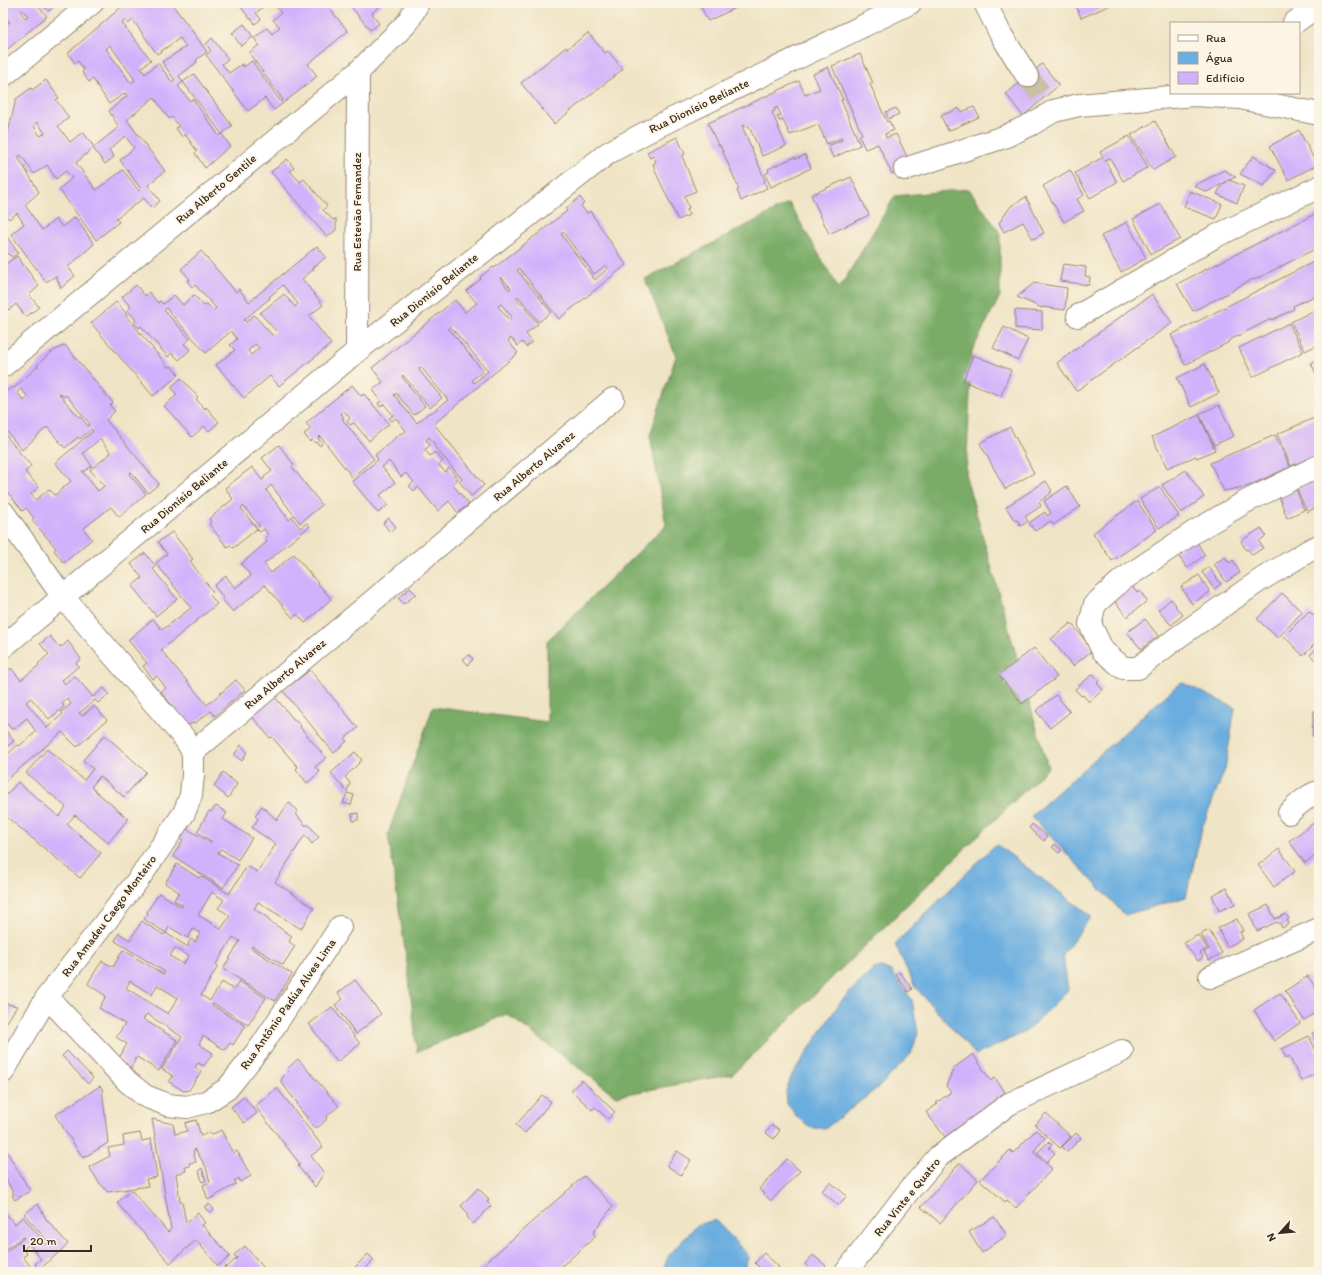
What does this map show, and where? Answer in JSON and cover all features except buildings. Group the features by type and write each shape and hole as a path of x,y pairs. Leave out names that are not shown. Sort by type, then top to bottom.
{"street":[{"path":"3,76 92,3"},
{"name":"Rua Alberto Gentile","path":"3,366 358,72 408,22 418,3"},
{"name":"Rua Dionísio Beliante","path":"3,647 357,351 608,153 656,127 910,3"},
{"path":"985,3 1000,33 1028,76"},
{"path":"1295,22 1319,5"},
{"name":"Rua Estevão Fernandez","path":"357,351 358,72"},
{"path":"905,169 1004,137 1032,124 1049,105 1079,105 1195,94 1240,98 1319,114"},
{"path":"1078,316 1214,237 1319,187"},
{"name":"Rua Alberto Alvarez","path":"193,752 613,399"},
{"path":"1319,466 1247,501 1207,524 1122,580 1095,604 1090,624 1103,651 1123,668 1138,668 1178,637 1262,578 1319,546"},
{"path":"3,512 63,597 186,738 193,752"},
{"name":"Rua Amadeu Caego Monteiro","path":"3,1072 47,997 138,880 184,813 191,795 193,752"},
{"path":"1289,813 1302,800 1319,792"},
{"name":"Rua Antônio Padúa Alves Lima","path":"47,997 128,1082 145,1096 168,1105 187,1107 206,1102 227,1089 262,1045 340,927"},
{"path":"1210,976 1319,928"},
{"name":"Rua Vinte e Quatro","path":"846,1272 907,1193 939,1156 1009,1104 1122,1051"}],"green space":[{"path":"969,189 1000,233 1000,296 972,351 966,477 1048,768 733,1074 616,1096 507,1014 417,1052 408,970 388,834 433,707 547,722 547,641 666,525 650,435 676,356 645,279 789,203 839,289 895,196"}],"water":[{"path":"1181,682 1235,708 1225,769 1202,828 1186,897 1125,915 1031,816"},
{"path":"996,844 1091,916 1063,955 1068,990 1027,1031 976,1055 915,987 895,944"},
{"path":"882,967 891,971 912,1000 918,1033 911,1054 880,1086 826,1128 812,1128 798,1118 787,1104 786,1091 792,1075 841,1001 874,969"},
{"path":"715,1220 749,1256 743,1272 662,1272 669,1255 697,1225"}],"tunnel":[{"path":"1027,76 1044,98"}]}
